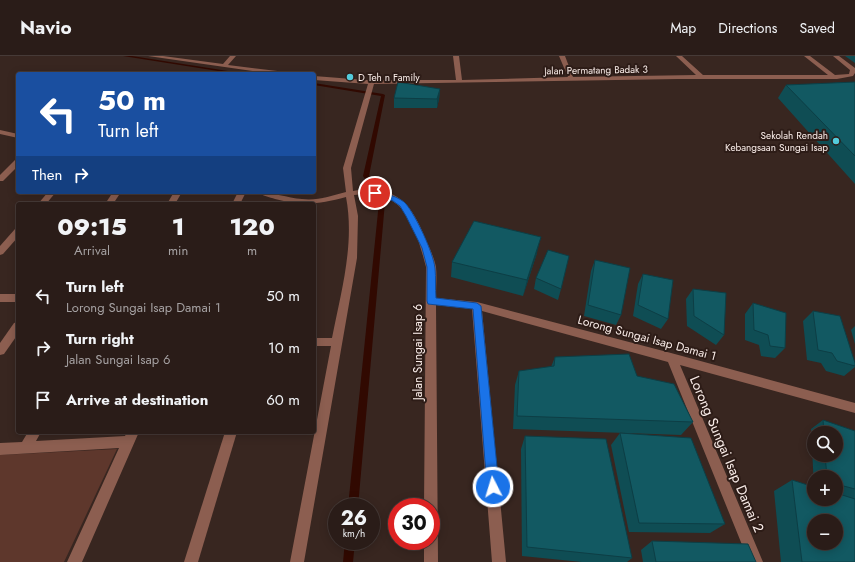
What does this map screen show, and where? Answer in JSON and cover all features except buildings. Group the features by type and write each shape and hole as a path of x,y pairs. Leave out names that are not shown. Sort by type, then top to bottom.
{"street":[{"path":"151,56 270,72"},
{"path":"224,66 233,56"},
{"path":"456,56 459,81"},
{"path":"562,56 571,79"},
{"path":"679,56 701,77"},
{"path":"807,56 843,82"},
{"name":"Jalan Permatang Badak 3","path":"316,78 371,82 701,77 835,77 851,75 853,72 850,66 836,56"},
{"path":"297,562 352,258 354,216 347,179 347,168 371,82"},
{"path":"0,132 16,136"},
{"path":"0,179 16,164"},
{"name":"Jalan Sungai Isap 6","path":"310,202 350,194 375,193 391,198 403,204 426,248 431,267 431,562"},
{"path":"44,202 50,194"},
{"name":"Jalan Sungai Isap 6","path":"269,194 297,202"},
{"path":"0,252 16,233"},
{"path":"0,298 16,298"},
{"name":"Lorong Sungai Isap Damai 1","path":"431,301 477,306 671,357 855,408"},
{"path":"477,306 499,562"},
{"path":"0,351 16,329"},
{"path":"316,342 337,342"},
{"name":"Lorong Sungai Isap Damai 2","path":"671,357 756,562"},
{"path":"25,448 34,434"},
{"path":"191,562 230,434"},
{"path":"0,449 25,448 131,437"},
{"path":"74,562 131,437"}],"shaded area":[{"path":"117,449 64,562 0,562 0,455"}],"waterway":[{"path":"125,56 232,72"},
{"path":"316,84 383,95 366,176 370,182 379,187"},
{"path":"354,498 382,202"},
{"path":"348,562 349,550"}],"place":[{"name":"D Teh n Family","path":"350,77"},
{"name":"Sekolah Rendah Kebangsaan Sungai Isap","path":"836,141"}],"route":[{"path":"375,193 386,196 403,204 410,216 426,248 431,267 431,301 477,306 493,487"}]}
